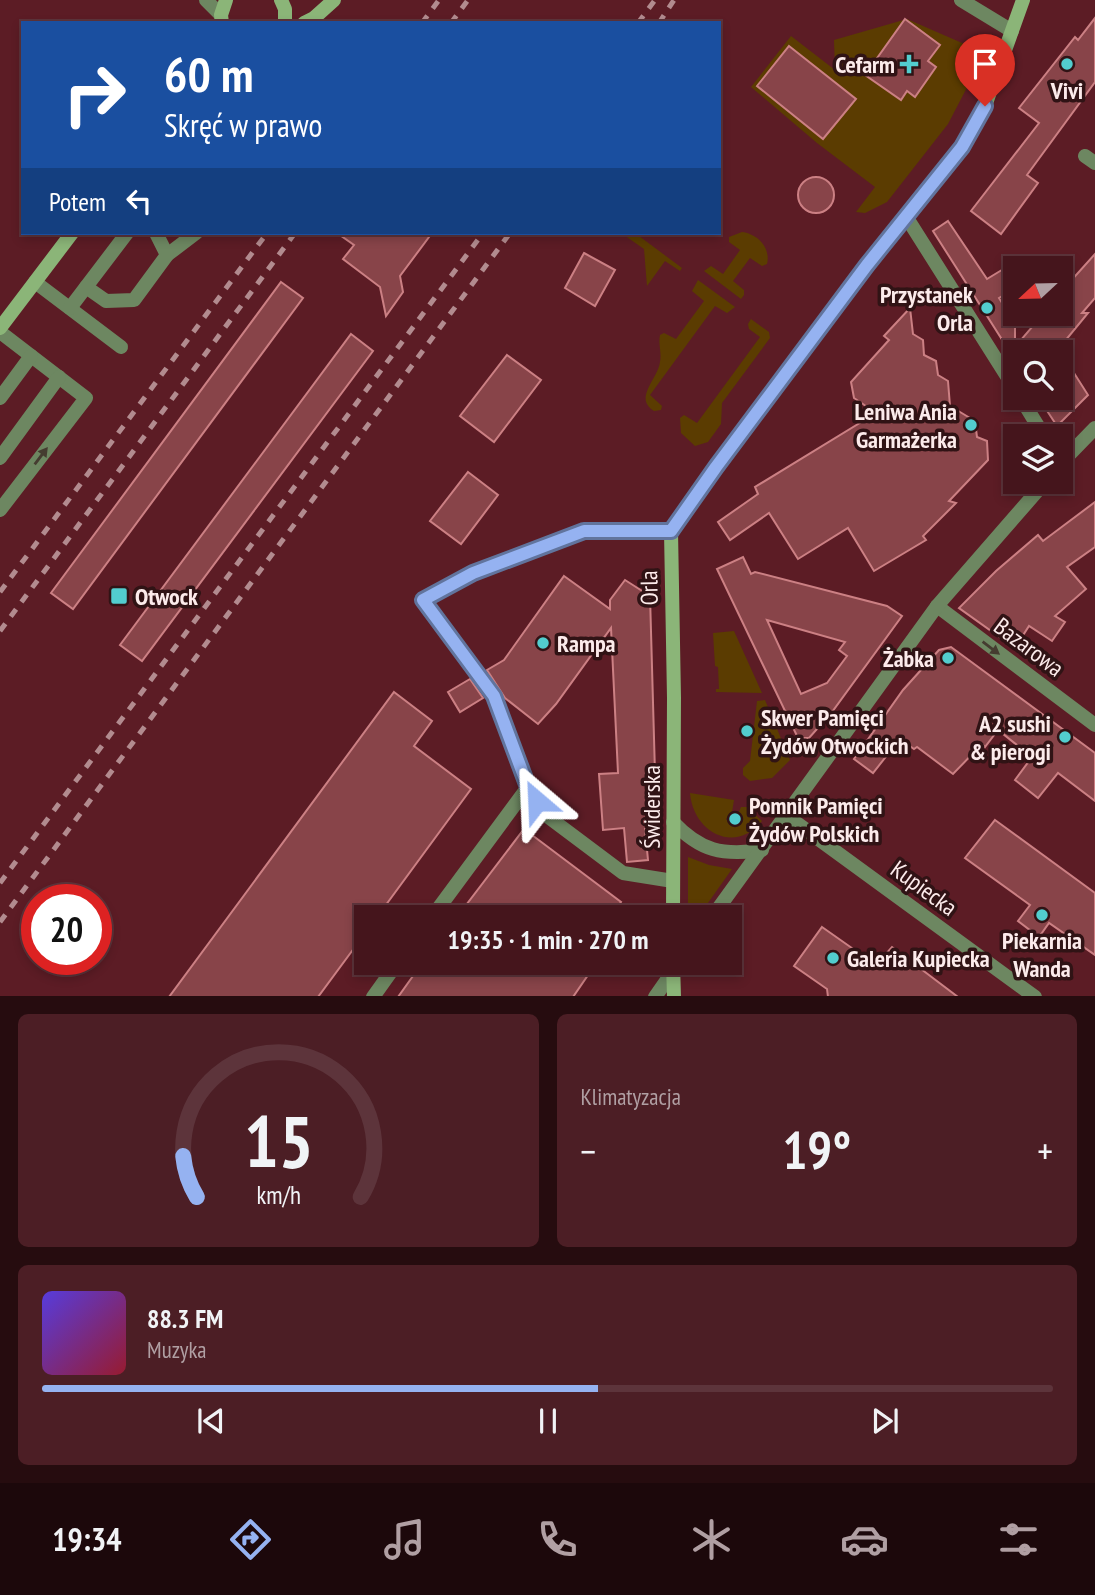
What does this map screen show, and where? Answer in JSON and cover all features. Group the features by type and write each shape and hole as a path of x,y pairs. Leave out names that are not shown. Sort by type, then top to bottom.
{"street":[{"path":"206,0 222,19"},
{"path":"222,19 226,0"},
{"path":"282,0 285,21"},
{"path":"308,21 334,0"},
{"path":"961,0 1012,31"},
{"path":"673,881 623,873 547,816 528,787 494,696 423,600 473,573 584,531 671,531 867,265 962,147 985,106 1023,0"},
{"path":"907,218 1003,369"},
{"path":"0,510 86,398 0,330 70,235"},
{"path":"70,309 125,235"},
{"path":"157,235 167,256"},
{"path":"86,287 106,301 134,300 167,256 193,235"},
{"path":"35,282 121,347"},
{"path":"0,398 31,356"},
{"path":"0,458 60,377"},
{"path":"1073,451 1095,428"},
{"path":"721,905 937,607 1035,494"},
{"name":"Orla","path":"671,531 674,698"},
{"name":"Bazarowa","path":"937,607 1095,725"},
{"name":"Świderska","path":"673,905 674,698"},
{"path":"441,905 528,787"},
{"name":"Kupiecka","path":"786,816 1035,996"},
{"path":"673,822 686,836 718,852 762,850"},
{"path":"373,996 388,975"},
{"path":"655,996 669,975"},
{"path":"674,996 675,975"}],"shaded area":[{"path":"907,19 985,53 948,124 887,202 865,213 856,212 875,187 817,143 751,87 791,36 835,70 834,40"},
{"path":"742,232 762,243 768,258 767,264 762,266 750,258 733,281 744,290 741,299 704,271 711,266 723,274 740,250 729,242 729,237"},
{"path":"624,235 638,235 682,268 680,271 665,261 647,286 644,249"},
{"path":"698,280 735,307 727,313 715,306 650,395 662,406 661,410 654,411 648,406 646,394 660,362 660,335 664,333 676,339 704,301 692,291"},
{"path":"751,319 769,332 770,338 722,403 721,424 708,442 695,446 681,433 680,418 684,415 697,423 760,337 749,329"},
{"path":"734,631 762,693 716,692 716,689 719,689 718,667 715,666 713,633"},
{"path":"765,700 790,760 772,778 750,781 743,775 743,768 750,761 757,701"},
{"name":"Skwer Pamięci Żydów Otwockich","path":"690,793 734,800 732,812 726,819 733,826 741,822 738,814 741,807 747,807 762,821 740,836 717,834 699,819"},
{"path":"688,857 709,865 732,869 706,905 688,905"}],"building":[{"path":"1095,18 1095,82 1027,175 1038,183 1001,234 971,211 1039,123 1019,108 1075,37 1078,40"},
{"path":"905,19 940,45 928,61 936,67 915,97 907,91 901,100 865,75"},
{"path":"789,46 856,99 823,139 757,86"},
{"path":"816,177 829,182 834,195 829,208 816,213 803,208 798,195 803,182"},
{"path":"948,221 987,279 1003,269 1003,296 999,298 1003,304 1003,326 1015,326 1015,340 1003,341 933,231"},
{"path":"340,235 431,235 400,276 403,292 386,316 380,287 343,259 354,245"},
{"path":"584,253 615,270 595,306 565,288"},
{"path":"1095,254 1095,298 1082,313 1088,313 1066,340 1021,340 1033,326 1073,326 1073,279"},
{"path":"281,282 303,298 73,609 51,593"},
{"path":"910,308 913,334 923,340 924,355 936,361 938,375 948,381 950,406 975,421 977,437 987,441 988,460 949,501 956,503 923,536 926,540 874,571 848,528 798,559 769,513 730,540 718,522 758,494 755,487 876,413 854,398 851,382 889,340 884,336"},
{"path":"351,334 373,351 142,661 120,645"},
{"path":"507,355 541,380 494,442 460,416"},
{"path":"1073,371 1088,395 1073,410"},
{"path":"1047,410 1073,410 1059,424 1056,424"},
{"path":"468,472 498,495 461,544 430,521"},
{"path":"1095,502 1095,547 1067,567 1086,589 1055,616 1065,622 1052,641 1029,626 1015,648 959,608 1038,535 1043,541"},
{"path":"743,557 751,574 755,572 887,606 902,616 832,712 809,738 798,738 717,569","holes":["767,620 845,642 839,650 847,656 827,683 801,694"]},
{"path":"564,576 610,609 610,600 625,580 650,596 655,773 649,773 652,828 645,829 648,860 627,862 624,828 603,830 599,774 618,773 611,628 556,704 538,724 505,698 487,670 504,660"},
{"path":"951,647 1095,753 1095,801 1058,773 1038,798 1015,780 1032,757 998,730 985,747 982,744 953,774 917,747 914,749 900,739 873,773 854,759 903,690 939,650"},
{"path":"470,679 483,698 460,712 448,692"},
{"path":"394,692 432,721 414,746 471,789 386,905 354,905 354,948 319,996 170,996"},
{"path":"995,820 1095,893 1095,955 1049,923 1039,937 1018,921 1030,905 965,858"},
{"path":"524,829 621,902 619,905 466,905"},
{"name":"Galeria Kupiecka","path":"822,927 876,965 892,947 957,996 828,996 827,989 794,966"},
{"path":"414,975 588,975 574,996 399,996"}],"railway":[{"path":"423,21 439,0"},
{"path":"452,21 468,0"},
{"path":"639,21 655,0"},
{"path":"660,21 674,0"},
{"path":"0,592 266,235"},
{"path":"0,631 294,235"},
{"path":"0,883 482,235"},
{"path":"0,922 509,235"}],"place":[{"name":"Cefarm","path":"909,64"},
{"name":"Vivi","path":"1067,64"},
{"name":"Przystanek Orla","path":"987,308"},
{"name":"Leniwa Ania Garmażerka","path":"971,425"},
{"name":"Otwock","path":"119,596"},
{"name":"Rampa","path":"543,643"},
{"name":"Żabka","path":"948,658"},
{"name":"Skwer Pamięci Żydów Otwockich","path":"747,731"},
{"name":"A2 sushi & pierogi","path":"1065,737"},
{"name":"Pomnik Pamięci Żydów Polskich","path":"735,819"},
{"name":"Piekarnia Wanda","path":"1042,915"},
{"name":"Galeria Kupiecka","path":"833,958"}],"route":[{"path":"537,801 528,787 494,696 423,600 473,573 584,531 671,531 867,265 962,147 985,106"}]}
